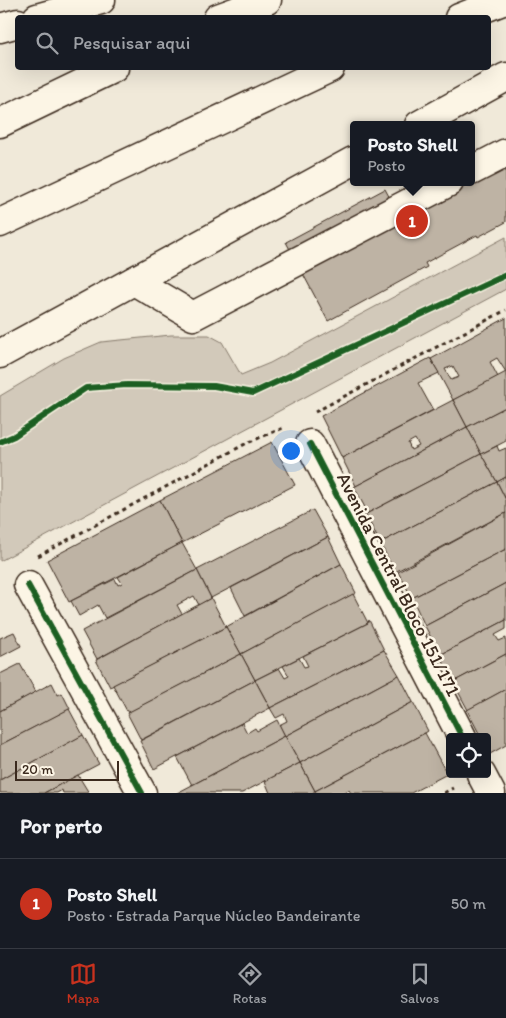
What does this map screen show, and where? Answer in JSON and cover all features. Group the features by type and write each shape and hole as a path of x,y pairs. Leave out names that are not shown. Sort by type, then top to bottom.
{"main road":[{"path":"48,15 101,0"},
{"path":"226,15 267,0"},
{"path":"467,15 505,0"},
{"path":"0,28 15,24"},
{"path":"0,122 110,70"},
{"path":"0,223 326,70"},
{"path":"426,121 506,77"},
{"path":"475,169 506,153"},
{"path":"0,354 350,163"},
{"path":"134,281 193,316 441,186"},
{"name":"Avenida Central Bloco 151/171","path":"310,444 460,733"},
{"path":"28,585 142,793"},
{"path":"483,778 491,793"}],"path":[{"path":"308,416 506,310"},
{"path":"35,557 248,443 290,425"}],"shaded area":[{"path":"506,237 506,289 0,561 0,396 64,358 101,342 171,335 209,335 222,342 241,375 270,363"}],"building":[{"path":"506,157 506,222 425,263 427,267 328,321 286,242 385,189 399,215 453,186 475,186 475,179"},
{"path":"506,318 506,372 497,358 490,362 498,377 453,400 431,359","holes":["453,366 459,377 451,380 445,369"]},
{"path":"430,358 439,373 418,383 433,410 342,458 321,416"},
{"path":"506,372 506,407 467,427 453,400"},
{"path":"453,400 467,427 356,486 342,458","holes":["415,439 419,446 411,450 408,443"]},
{"path":"506,407 506,441 481,454 467,427"},
{"path":"467,427 481,454 368,513 354,487"},
{"path":"272,442 295,485 182,543 160,500"},
{"path":"497,446 499,451 506,448 506,477 497,482 481,454"},
{"path":"481,454 497,482 380,543 366,515 368,513"},
{"path":"506,477 506,500 497,482"},
{"path":"497,482 506,500 506,513 395,572 380,543"},
{"path":"160,500 182,543 69,602 47,560"},
{"path":"313,510 328,537 211,598 197,570"},
{"path":"506,513 506,549 412,598 398,572"},
{"path":"328,537 341,564 245,616 231,588"},
{"path":"182,543 197,570 105,618 98,605 79,616 71,601 115,579 118,585 122,583 118,577"},
{"path":"506,549 506,583 425,626 412,598"},
{"path":"341,564 356,593 241,654 226,627"},
{"path":"197,570 211,598 199,605 194,596 177,605 182,614 97,659 82,631"},
{"path":"506,583 506,620 440,655 425,626"},
{"path":"353,594 368,623 255,680 241,654"},
{"path":"211,598 226,627 110,687 96,660"},
{"path":"369,620 384,650 270,708 255,680 279,668 285,678 289,676 283,666 299,658 304,667 308,666 303,656 368,623"},
{"path":"506,620 506,629 495,635 499,641 506,638 506,654 453,682 440,655"},
{"path":"226,627 241,654 128,713 113,685"},
{"path":"14,632 21,646 0,657 0,638"},
{"path":"384,650 399,675 285,736 279,725 287,721 284,714 276,718 270,708"},
{"path":"241,654 255,680 141,740 127,713"},
{"path":"506,654 506,689 468,710 453,682"},
{"path":"20,664 36,692 0,711 0,674"},
{"path":"399,675 413,702 300,763 285,736"},
{"path":"255,680 270,708 154,769 140,741"},
{"path":"52,683 58,695 62,693 70,709 0,745 0,711"},
{"path":"506,689 506,745 491,753 491,733 479,733 467,710"},
{"path":"413,702 428,731 315,791 300,763"},
{"path":"69,709 83,735 0,780 0,745"},
{"path":"277,720 285,736 192,785 177,757 242,723 247,733 255,728 257,731"},
{"path":"425,733 446,772 446,775 411,793 351,793 349,790 343,793 316,793 315,791"},
{"path":"83,735 99,764 44,793 0,793 0,780"},
{"path":"285,736 300,763 242,793 177,793"},
{"path":"300,763 315,791 311,793 270,793 265,781"},
{"path":"78,775 89,793 63,793 62,790 57,793 44,793"}],"cycle path":[{"path":"0,442 14,436 86,388 127,385 214,386 253,393 506,275"},
{"path":"310,444 460,733"},
{"path":"28,585 142,793"}],"place":[{"name":"Posto Shell","path":"412,221"}]}
